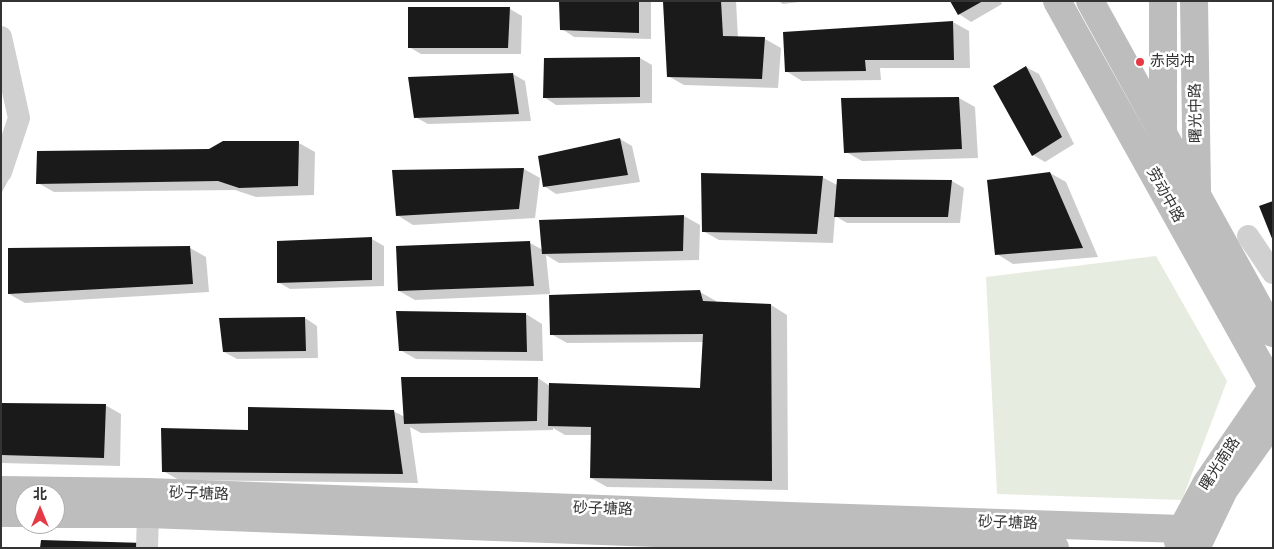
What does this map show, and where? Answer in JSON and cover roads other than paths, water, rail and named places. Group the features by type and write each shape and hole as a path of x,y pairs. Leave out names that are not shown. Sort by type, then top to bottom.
{"street":[{"name":"劳动中路","path":"1057,1 1272,387"},
{"name":"劳动中路","path":"1090,1 1273,333"},
{"path":"1162,189 1163,1"},
{"name":"曙光中路","path":"1194,1 1197,195"},
{"path":"1,36 20,118 1,172"},
{"path":"1248,236 1273,274"},
{"name":"曙光南路","path":"1190,538 1206,484 1272,387"},
{"name":"曙光南路","path":"1190,538 1273,421"},
{"name":"砂子塘路","path":"1,490 148,492 789,516 1190,538"},
{"path":"1,513 15,513"},
{"name":"砂子塘路","path":"65,514 148,514 1055,548"},
{"path":"147,548 148,514"}],"place":[{"name":"赤岗冲","path":"1140,62"}]}
